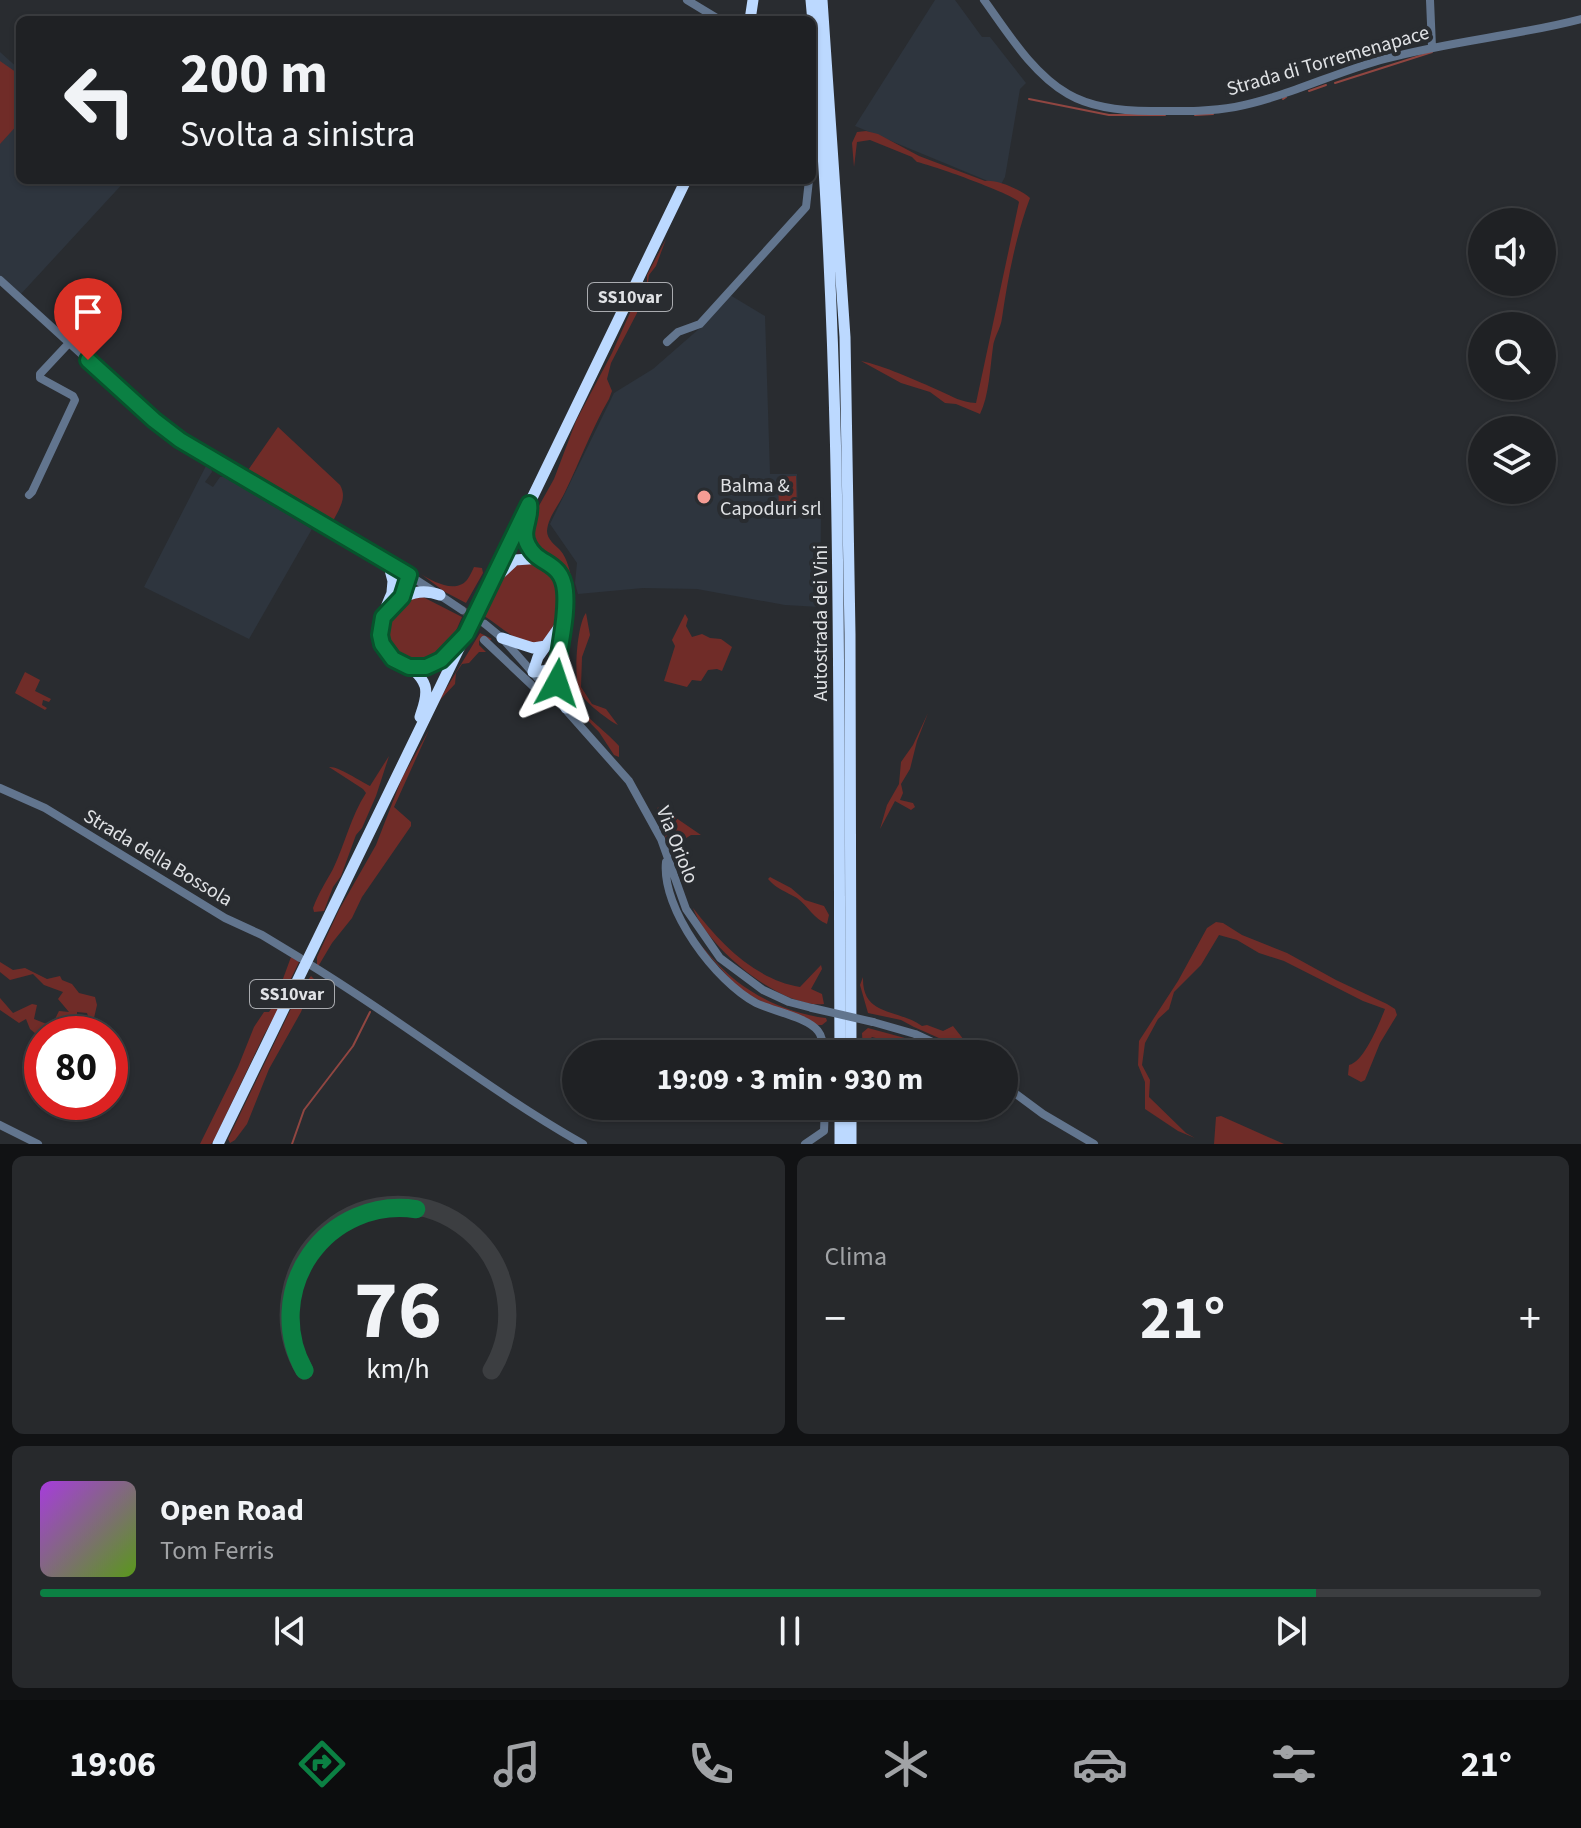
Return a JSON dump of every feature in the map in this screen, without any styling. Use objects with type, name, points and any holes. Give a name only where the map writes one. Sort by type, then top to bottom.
[{"type":"highway","name":"Autostrada dei Vini","points":[[822,0],[845,337],[850,634],[851,1040]]},
{"type":"highway","name":"Autostrada dei Vini","points":[[816,64],[830,245],[836,401],[840,1040]]},
{"type":"highway","name":"SS10var","points":[[218,1144],[684,184]]},
{"type":"highway","points":[[529,504],[531,512],[525,528],[527,543],[534,553],[555,567],[565,594],[557,683],[566,708]]},
{"type":"highway","points":[[487,591],[511,562],[523,558],[543,558]]},
{"type":"highway","points":[[388,562],[397,595]]},
{"type":"highway","points":[[409,575],[380,626],[382,644],[393,659],[409,667],[425,687],[426,695],[418,720],[421,729]]},
{"type":"highway","points":[[397,595],[424,592],[440,595]]},
{"type":"highway","points":[[559,655],[550,670],[533,672],[536,661],[556,635],[563,618]]},
{"type":"highway","points":[[502,638],[533,648],[546,646]]},
{"type":"highway","points":[[409,667],[434,665],[457,647]]},
{"type":"highway","points":[[840,1120],[840,1144]]},
{"type":"highway","points":[[851,1120],[851,1144]]},
{"type":"street","points":[[687,0],[713,16]]},
{"type":"street","name":"Strada di Torremenapace","points":[[984,0],[1021,51],[1059,88],[1084,102],[1133,111],[1236,107],[1275,97],[1382,59],[1581,19]]},
{"type":"street","points":[[1430,0],[1432,47]]},
{"type":"street","points":[[667,342],[678,332],[700,324],[806,207],[809,184]]},
{"type":"street","points":[[0,280],[180,440],[282,503],[388,562],[462,610]]},
{"type":"street","points":[[29,495],[75,400],[40,378],[40,374],[69,343]]},
{"type":"street","name":"Via Oriolo","points":[[485,624],[502,638],[629,781],[650,815],[686,909],[720,958],[763,990],[789,1002],[873,1022],[928,1040]]},
{"type":"street","points":[[484,640],[537,690],[553,694]]},
{"type":"street","name":"Strada della Bossola","points":[[0,788],[45,808],[225,918],[262,935],[300,958]]},
{"type":"street","points":[[667,857],[665,870],[668,888],[691,937],[707,961],[754,1002],[815,1027],[822,1040]]},
{"type":"street","points":[[309,964],[368,1000],[520,1107],[583,1144]]},
{"type":"street","points":[[1018,1095],[1094,1144]]},
{"type":"street","points":[[805,1144],[824,1131],[824,1120]]},
{"type":"street","points":[[0,1125],[38,1144]]},
{"type":"shaded area","points":[[935,0],[955,0],[982,37],[990,37],[1026,83],[1020,89],[1005,177],[1000,186],[855,126]]},
{"type":"shaded area","points":[[0,52],[16,66],[16,184],[122,184],[20,295],[0,276]]},
{"type":"shaded area","points":[[0,61],[16,72],[16,126],[0,144]]},
{"type":"shaded area","points":[[857,132],[878,134],[919,156],[985,181],[1009,186],[1030,198],[1013,256],[980,414],[945,403],[930,392],[901,383],[861,361],[976,403],[1019,202],[870,140],[857,142],[854,167],[852,143]]},
{"type":"shaded area","points":[[666,239],[656,266],[649,275],[647,290],[637,305],[637,313],[611,363],[607,379],[612,391],[609,399],[547,531],[565,558],[575,597],[565,681],[574,701],[619,746],[619,757],[565,697],[562,670],[570,583],[559,562],[535,545],[530,537],[531,520],[554,479],[576,421],[612,353],[642,286],[647,283],[647,275]]},
{"type":"shaded area","points":[[730,295],[765,316],[770,474],[797,474],[798,512],[821,513],[820,607],[785,605],[697,589],[643,588],[578,594],[575,583],[577,563],[550,524],[614,393],[653,369],[700,328]]},
{"type":"shaded area","points":[[278,427],[340,485],[343,500],[332,523],[285,500],[246,473]]},
{"type":"shaded area","points":[[207,464],[212,472],[205,482],[213,487],[220,477],[226,476],[312,529],[249,639],[144,587]]},
{"type":"shaded area","points":[[796,476],[797,512],[779,512],[778,477]]},
{"type":"shaded area","points":[[519,563],[543,565],[557,582],[559,609],[556,623],[542,641],[532,643],[519,639],[484,616],[502,580]]},
{"type":"shaded area","points":[[474,567],[482,568],[483,573],[466,603],[421,574],[444,585],[456,586],[467,580]]},
{"type":"shaded area","points":[[423,597],[462,617],[444,650],[430,660],[416,662],[403,658],[393,649],[385,625],[389,613],[399,603]]},
{"type":"shaded area","points":[[586,613],[590,635],[582,657],[581,687],[592,704],[606,709],[618,725],[587,702],[578,686],[578,639]]},
{"type":"shaded area","points":[[685,614],[688,619],[686,626],[692,637],[702,634],[721,639],[732,647],[722,671],[708,670],[701,681],[692,680],[687,687],[664,681],[675,646],[672,640]]},
{"type":"shaded area","points":[[480,633],[492,639],[488,641],[484,637],[479,641],[486,652],[479,652],[469,663],[462,664],[456,673],[455,684],[438,702]]},
{"type":"shaded area","points":[[25,672],[40,680],[35,691],[51,699],[49,702],[43,700],[45,710],[15,693]]},
{"type":"shaded area","points":[[928,713],[910,769],[901,784],[903,793],[900,800],[913,803],[915,807],[911,810],[895,801],[880,829],[887,805],[899,784],[901,762]]},
{"type":"shaded area","points":[[429,730],[394,807],[411,822],[411,826],[362,897],[352,918],[317,965],[317,957],[339,910],[376,845],[402,778]]},
{"type":"shaded area","points":[[389,756],[376,796],[356,835],[341,876],[324,911],[314,912],[315,902],[366,793],[329,767],[370,786]]},
{"type":"shaded area","points":[[660,807],[701,835],[691,835],[669,849],[657,808]]},
{"type":"shaded area","points":[[770,877],[805,900],[824,906],[829,915],[827,924],[797,898],[775,886],[768,879]]},
{"type":"shaded area","points":[[693,908],[739,958],[783,983],[800,987],[821,965],[822,969],[811,989],[822,994],[824,1004],[787,997],[767,986],[729,957],[701,924]]},
{"type":"shaded area","points":[[1216,922],[1287,953],[1395,1009],[1397,1015],[1380,1043],[1365,1080],[1361,1082],[1348,1075],[1349,1065],[1365,1050],[1385,1009],[1284,961],[1259,953],[1237,940],[1219,935],[1201,965],[1174,992],[1169,1009],[1158,1019],[1145,1043],[1142,1065],[1150,1080],[1149,1097],[1195,1138],[1178,1131],[1145,1109],[1145,1082],[1138,1065],[1139,1041],[1178,981],[1207,928]]},
{"type":"shaded area","points":[[699,944],[721,968],[759,996],[785,1008],[826,1018],[827,1021],[818,1025],[740,990]]},
{"type":"shaded area","points":[[291,957],[299,962],[280,1007],[213,1142],[200,1144],[254,1027],[264,1012],[269,1012],[273,1006]]},
{"type":"shaded area","points":[[0,962],[13,970],[25,968],[47,979],[60,976],[79,993],[95,997],[94,1016],[77,1012],[77,1016],[56,1016],[59,1011],[69,1012],[58,999],[63,992],[44,985],[33,974],[10,980],[0,972]]},
{"type":"shaded area","points":[[311,976],[314,979],[301,1012],[269,1069],[247,1124],[230,1143],[228,1139],[300,990]]},
{"type":"shaded area","points":[[863,977],[868,999],[883,1010],[943,1031],[953,1026],[964,1040],[943,1040],[901,1020],[868,1013],[860,985]]},
{"type":"shaded area","points":[[0,998],[13,1013],[32,1004],[37,1005],[35,1016],[24,1016],[24,1020],[19,1023],[0,1010]]},
{"type":"shaded area","points":[[868,1028],[912,1040],[872,1037],[862,1040],[862,1033]]},
{"type":"shaded area","points":[[1221,1116],[1284,1144],[1214,1144],[1216,1117]]},
{"type":"waterway","points":[[1335,83],[1432,52]]},
{"type":"waterway","points":[[1309,91],[1326,85]]},
{"type":"waterway","points":[[1029,99],[1109,115],[1165,115]]},
{"type":"waterway","points":[[1195,115],[1213,114]]},
{"type":"waterway","points":[[292,1144],[304,1110],[353,1046],[370,1012]]},
{"type":"tunnel","points":[[462,610],[485,624]]},
{"type":"place","name":"Balma & Capoduri srl","points":[[704,497]]},
{"type":"route","points":[[88,360],[180,440],[282,503],[409,575],[402,597],[383,617],[380,635],[382,644],[393,659],[409,667],[434,665],[466,634],[529,504],[531,512],[525,536],[529,548],[555,567],[565,590],[557,683]]}]
